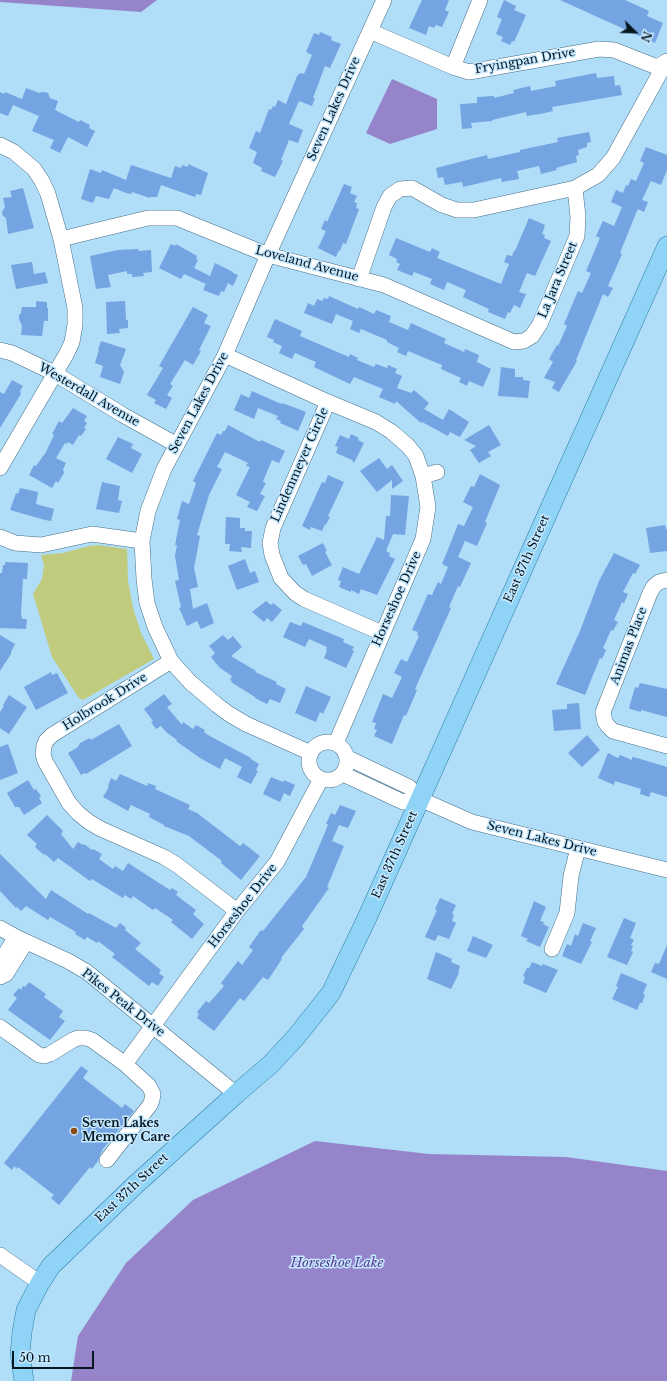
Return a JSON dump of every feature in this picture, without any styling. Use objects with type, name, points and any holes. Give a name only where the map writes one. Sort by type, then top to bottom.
[{"type":"main road","name":"East 37th Street","points":[[24,1381],[20,1353],[26,1310],[51,1266],[134,1186],[271,1064],[296,1038],[331,993],[367,918],[667,246]]},
{"type":"street","name":"Seven Lakes Drive","points":[[311,752],[246,724],[229,714],[216,705],[190,682],[171,661],[155,628],[147,603],[142,541],[148,511],[155,490],[225,355],[268,255],[384,0]]},
{"type":"street","points":[[453,67],[480,0]]},
{"type":"street","name":"Fryingpan Drive","points":[[370,30],[453,67],[469,72],[599,49],[614,50],[657,67],[665,63]]},
{"type":"street","points":[[360,279],[384,207],[390,196],[400,189],[412,188],[442,205],[457,210],[474,210],[575,188],[598,175],[613,158],[665,63]]},
{"type":"street","points":[[0,145],[24,159],[34,169],[48,194],[61,239],[75,308],[75,325],[72,342],[38,404],[0,468]]},
{"type":"street","name":"La Jara Street","points":[[524,341],[532,336],[540,324],[577,236],[578,217],[575,188]]},
{"type":"street","name":"Loveland Avenue","points":[[61,239],[148,218],[177,218],[268,255],[384,285],[514,342],[524,341]]},
{"type":"street","name":"Westerdall Avenue","points":[[0,350],[12,353],[54,374],[177,445]]},
{"type":"street","name":"Horseshoe Drive","points":[[225,355],[376,422],[392,432],[416,456],[430,474],[426,491],[428,507],[423,539],[339,737]]},
{"type":"street","name":"Lindenmeyer Circle","points":[[328,402],[273,528],[270,542],[272,555],[281,578],[295,593],[304,599],[382,633]]},
{"type":"street","points":[[0,537],[15,543],[41,545],[92,534],[142,541]]},
{"type":"street","name":"Animas Place","points":[[667,580],[659,582],[654,586],[650,593],[603,712],[605,722],[617,732],[667,746]]},
{"type":"street","name":"Holbrook Drive","points":[[171,661],[52,735],[46,741],[43,754],[45,761],[69,803],[89,822],[101,829],[164,857],[177,865],[237,911]]},
{"type":"street","points":[[339,737],[348,758],[346,769],[343,774],[333,780],[321,779],[312,771],[309,759],[311,752],[319,744],[339,737]]},
{"type":"street","name":"Seven Lakes Drive","points":[[348,758],[409,787],[420,799],[472,822],[667,870]]},
{"type":"street","name":"Seven Lakes Drive","points":[[343,774],[403,802],[420,799]]},
{"type":"street","name":"Horseshoe Drive","points":[[125,1064],[237,911],[277,862],[321,779]]},
{"type":"street","points":[[552,949],[567,913],[571,876],[578,848]]},
{"type":"street","name":"Pikes Peak Drive","points":[[0,928],[68,961],[87,972],[236,1094]]},
{"type":"street","points":[[0,962],[21,939]]},
{"type":"street","points":[[0,977],[6,974],[21,939]]},
{"type":"street","points":[[0,1026],[39,1055],[44,1056],[78,1038],[92,1040],[125,1064],[149,1086],[153,1094],[150,1105],[107,1160]]},
{"type":"street","points":[[0,1255],[40,1283]]},
{"type":"green space","points":[[98,545],[127,549],[128,581],[133,608],[141,633],[154,659],[83,700],[79,698],[52,657],[33,594],[42,579],[44,565],[41,555],[63,553]]},
{"type":"water","points":[[0,0],[157,0],[141,12],[0,2]]},
{"type":"water","points":[[392,79],[437,99],[437,129],[390,144],[366,133]]},
{"type":"water","name":"Horseshoe Lake","points":[[315,1141],[429,1154],[566,1157],[667,1171],[667,1381],[71,1381],[78,1336],[126,1263],[193,1200]]},
{"type":"building","points":[[422,0],[449,0],[445,10],[449,12],[442,27],[436,25],[434,28],[429,26],[426,35],[409,28]]},
{"type":"building","points":[[504,0],[516,6],[514,10],[526,15],[514,42],[512,41],[510,45],[501,41],[503,37],[496,34],[502,19],[497,17]]},
{"type":"building","points":[[560,0],[625,0],[649,11],[647,16],[663,23],[655,43]]},
{"type":"building","points":[[320,32],[332,37],[331,40],[341,44],[330,68],[325,66],[313,98],[315,98],[312,106],[299,101],[289,124],[303,130],[298,143],[289,140],[281,160],[283,161],[275,177],[261,171],[262,168],[253,163],[257,152],[249,148],[256,131],[260,133],[269,109],[271,110],[273,106],[275,107],[278,100],[286,104],[297,76],[300,73],[304,74],[312,55],[306,52],[314,33],[319,35]]},
{"type":"building","points":[[596,73],[597,78],[614,76],[615,86],[620,85],[622,95],[552,107],[553,111],[545,113],[527,116],[526,112],[492,121],[471,123],[472,128],[462,129],[460,104],[477,103],[477,97],[494,96],[494,98],[514,93],[513,90],[530,86],[531,91],[556,86],[555,81]]},
{"type":"building","points":[[26,88],[39,93],[48,93],[50,98],[58,101],[55,110],[79,122],[80,120],[90,125],[89,128],[95,131],[87,147],[68,137],[60,153],[50,148],[54,140],[32,131],[39,116],[13,105],[8,116],[0,113],[0,92],[4,94],[5,92],[22,99]]},
{"type":"building","points":[[589,132],[591,142],[587,143],[587,147],[578,150],[579,155],[576,156],[577,162],[556,168],[557,170],[541,174],[539,166],[517,171],[519,179],[502,182],[501,178],[463,187],[462,182],[445,185],[443,177],[438,178],[436,168],[487,155],[488,159],[520,152],[520,150],[558,142],[557,138]]},
{"type":"building","points":[[646,147],[667,155],[667,170],[661,185],[651,181],[642,200],[648,202],[644,212],[638,209],[636,213],[620,253],[622,254],[608,286],[613,288],[608,297],[603,294],[576,360],[577,361],[559,392],[552,388],[555,382],[544,378],[553,362],[549,359],[557,345],[558,346],[567,326],[564,324],[578,291],[582,293],[591,273],[586,271],[600,238],[596,236],[603,221],[614,226],[622,207],[611,202],[616,190],[623,193],[626,185],[628,186],[631,179],[636,181],[644,163],[640,161]]},
{"type":"building","points":[[188,164],[208,173],[201,195],[196,194],[195,197],[161,185],[157,197],[150,198],[132,192],[131,194],[126,193],[114,188],[109,199],[96,196],[93,203],[81,199],[90,169],[101,173],[102,170],[126,180],[131,165],[171,178],[175,166],[181,168],[182,165],[188,167]]},
{"type":"building","points":[[344,184],[352,187],[350,193],[357,196],[354,202],[357,203],[356,208],[359,209],[346,244],[343,243],[336,257],[318,248],[326,231],[321,229],[325,220],[327,222]]},
{"type":"building","points":[[23,188],[34,228],[8,234],[6,218],[3,216],[2,212],[5,207],[3,198],[12,197],[10,191]]},
{"type":"building","points":[[529,218],[545,225],[542,234],[545,235],[544,238],[551,241],[535,276],[527,273],[519,292],[526,294],[520,308],[514,305],[510,313],[508,312],[505,319],[488,312],[489,309],[463,297],[466,290],[447,282],[444,290],[430,284],[432,279],[414,272],[412,276],[397,270],[400,264],[396,262],[397,259],[389,255],[396,238],[430,252],[432,248],[440,252],[437,258],[501,284],[509,264],[504,262],[507,255],[512,256],[515,251]]},
{"type":"building","points":[[171,244],[175,246],[176,244],[197,256],[196,259],[198,260],[194,268],[210,276],[215,263],[238,275],[233,286],[228,283],[224,292],[221,291],[219,296],[203,290],[206,284],[184,274],[181,279],[159,268]]},
{"type":"building","points":[[138,249],[139,251],[151,250],[152,272],[143,273],[144,276],[132,277],[132,274],[127,274],[127,271],[108,275],[111,287],[96,289],[90,256],[118,250]]},
{"type":"building","points":[[32,262],[34,274],[45,272],[48,283],[16,289],[11,265]]},
{"type":"building","points":[[329,296],[358,309],[359,307],[374,314],[376,310],[391,316],[389,322],[408,330],[411,323],[446,339],[444,343],[464,352],[465,349],[479,355],[477,362],[491,369],[483,387],[469,381],[467,386],[459,382],[461,378],[441,369],[442,365],[408,351],[406,356],[397,352],[399,348],[387,342],[387,340],[361,329],[359,333],[350,329],[353,321],[336,314],[332,324],[304,313],[308,303],[314,306],[317,299],[322,301],[324,298],[328,299]]},
{"type":"building","points":[[36,301],[47,302],[48,321],[44,321],[42,336],[21,335],[22,326],[19,315],[22,307],[36,307]]},
{"type":"building","points":[[125,301],[128,328],[119,329],[120,333],[107,334],[106,302]]},
{"type":"building","points":[[193,307],[208,315],[204,323],[211,326],[199,350],[201,351],[193,365],[185,360],[170,384],[173,386],[167,395],[172,398],[166,409],[154,403],[156,400],[147,395],[163,368],[159,366]]},
{"type":"building","points":[[275,319],[302,331],[300,336],[349,357],[350,354],[358,358],[357,360],[374,367],[376,364],[387,368],[388,365],[397,369],[395,373],[402,376],[397,388],[411,393],[414,390],[429,403],[424,409],[443,420],[449,409],[469,422],[460,437],[450,432],[448,436],[422,422],[421,423],[396,401],[395,404],[379,397],[383,389],[354,377],[350,384],[314,367],[316,362],[295,353],[292,359],[279,353],[282,346],[273,342],[274,340],[267,337]]},
{"type":"building","points":[[101,341],[126,349],[120,365],[124,372],[120,384],[100,377],[103,366],[95,363]]},
{"type":"building","points":[[501,367],[515,369],[515,377],[523,377],[523,380],[530,381],[528,398],[498,396]]},
{"type":"building","points":[[12,380],[23,386],[20,391],[21,394],[0,428],[0,392],[4,394]]},
{"type":"building","points":[[252,391],[281,404],[282,403],[306,412],[298,431],[280,423],[281,421],[276,419],[278,416],[258,408],[254,419],[234,410],[241,394],[249,398]]},
{"type":"building","points":[[73,408],[87,416],[84,421],[87,423],[84,428],[86,429],[81,436],[79,435],[73,445],[68,442],[67,444],[65,443],[56,458],[66,463],[63,469],[64,473],[58,483],[56,481],[52,488],[29,475],[34,465],[36,466],[46,452],[54,435],[52,434],[59,421],[62,423]]},
{"type":"building","points":[[228,425],[260,442],[261,440],[285,451],[279,463],[272,460],[263,482],[266,483],[260,494],[265,496],[257,511],[247,507],[250,502],[236,495],[250,467],[246,466],[248,463],[225,452],[217,467],[222,469],[209,495],[197,535],[200,536],[194,568],[198,587],[190,589],[193,609],[207,603],[214,623],[201,629],[197,621],[187,626],[179,608],[181,607],[175,581],[179,580],[175,556],[177,545],[175,545],[180,520],[177,519],[182,501],[189,504],[196,483],[193,481],[217,433],[221,435]]},
{"type":"building","points":[[489,425],[501,445],[488,452],[491,456],[479,463],[470,450],[476,446],[464,440]]},
{"type":"building","points":[[351,434],[359,438],[358,440],[364,443],[354,463],[352,460],[336,453],[338,447],[335,446],[340,435],[349,439]]},
{"type":"building","points":[[118,437],[133,444],[131,448],[142,454],[132,473],[106,459]]},
{"type":"building","points":[[379,458],[387,469],[392,465],[403,481],[392,489],[392,480],[377,492],[360,471]]},
{"type":"building","points":[[480,474],[500,485],[485,522],[487,523],[477,546],[465,541],[458,557],[471,563],[460,587],[458,586],[449,607],[451,608],[415,689],[417,690],[406,716],[404,715],[392,744],[374,736],[377,730],[374,729],[376,723],[372,722],[383,694],[392,698],[402,677],[394,673],[401,659],[407,662],[419,636],[417,635],[418,632],[412,630],[428,594],[432,595],[438,582],[441,584],[448,567],[442,564],[458,524],[464,526],[473,507],[463,502],[471,486],[474,487]]},
{"type":"building","points":[[328,475],[344,482],[328,516],[330,517],[322,531],[311,527],[310,530],[302,526],[322,482],[325,483]]},
{"type":"building","points":[[102,482],[120,486],[118,500],[122,501],[119,513],[96,509]]},
{"type":"building","points":[[20,488],[38,492],[36,504],[54,509],[51,521],[10,510],[16,493],[18,494]]},
{"type":"building","points":[[391,495],[409,496],[405,535],[393,534],[386,551],[390,553],[389,556],[395,559],[377,595],[361,589],[359,594],[339,587],[341,581],[338,580],[343,567],[359,574],[377,537],[384,540],[386,516],[390,516]]},
{"type":"building","points":[[226,517],[240,518],[240,528],[245,528],[245,531],[252,531],[251,548],[241,547],[242,552],[229,551],[230,544],[225,544]]},
{"type":"building","points":[[665,525],[667,529],[667,551],[650,553],[646,528]]},
{"type":"building","points":[[323,543],[327,551],[325,552],[332,565],[312,576],[306,564],[303,565],[298,556]]},
{"type":"building","points":[[614,553],[640,565],[635,574],[633,573],[623,592],[628,594],[624,603],[622,602],[614,620],[618,622],[613,631],[611,630],[603,648],[606,650],[602,659],[600,658],[585,695],[556,684],[580,631],[599,581]]},
{"type":"building","points":[[245,559],[250,573],[255,571],[259,582],[237,590],[228,566]]},
{"type":"building","points":[[5,562],[28,563],[27,579],[23,579],[21,613],[22,619],[27,619],[26,629],[0,628],[0,573],[2,573]]},
{"type":"building","points":[[266,601],[271,605],[273,603],[282,610],[272,622],[267,618],[264,622],[252,612]]},
{"type":"building","points":[[290,622],[301,626],[303,622],[344,639],[343,642],[354,647],[352,650],[354,651],[346,668],[324,658],[327,647],[309,639],[305,647],[283,637]]},
{"type":"building","points":[[0,635],[15,644],[11,654],[0,671]]},
{"type":"building","points":[[223,635],[228,640],[233,636],[242,647],[231,656],[256,671],[255,672],[277,682],[276,684],[286,689],[280,703],[270,699],[267,704],[231,682],[232,681],[230,680],[232,676],[220,668],[211,657],[215,653],[209,646]]},
{"type":"building","points":[[51,672],[52,675],[57,673],[68,693],[36,710],[24,687]]},
{"type":"building","points":[[640,683],[667,689],[667,717],[629,708],[635,687],[638,688]]},
{"type":"building","points":[[306,686],[331,697],[323,714],[320,712],[316,722],[295,713]]},
{"type":"building","points":[[164,694],[172,704],[167,707],[182,725],[183,722],[193,729],[196,725],[205,730],[204,732],[208,735],[251,758],[259,764],[256,770],[258,771],[251,784],[237,777],[242,767],[225,758],[220,769],[200,758],[176,741],[177,740],[166,732],[161,726],[156,729],[151,722],[153,721],[144,709]]},
{"type":"building","points":[[9,695],[27,707],[9,734],[0,728],[0,712]]},
{"type":"building","points":[[579,703],[581,729],[554,731],[552,710],[567,709],[567,704]]},
{"type":"building","points":[[119,724],[132,746],[86,774],[84,773],[81,775],[68,753],[78,747],[80,743],[90,738],[91,740]]},
{"type":"building","points":[[587,735],[600,750],[582,767],[568,753]]},
{"type":"building","points":[[8,744],[18,773],[0,780],[0,747]]},
{"type":"building","points":[[608,753],[618,758],[620,755],[632,760],[632,757],[667,767],[667,797],[651,792],[649,797],[640,794],[641,789],[615,781],[614,785],[598,778]]},
{"type":"building","points":[[120,774],[147,786],[148,783],[156,786],[155,789],[190,805],[188,809],[197,813],[240,846],[243,843],[260,856],[241,880],[221,863],[222,861],[189,836],[164,826],[149,817],[150,814],[131,805],[128,811],[103,797],[109,787],[111,778],[116,781]]},
{"type":"building","points":[[271,777],[283,782],[284,780],[295,785],[290,796],[284,793],[280,802],[263,794]]},
{"type":"building","points":[[28,780],[34,790],[36,789],[41,796],[39,798],[42,803],[24,815],[19,807],[15,807],[7,793]]},
{"type":"building","points":[[340,805],[356,811],[348,828],[339,825],[332,841],[344,846],[327,887],[329,888],[302,926],[304,929],[281,958],[282,959],[268,980],[263,977],[244,1001],[240,998],[214,1031],[197,1018],[199,1014],[197,1012],[206,1001],[209,1003],[224,986],[221,983],[238,961],[242,965],[253,950],[249,947],[261,930],[263,931],[306,877],[326,830],[328,824],[326,824],[331,813],[335,815]]},
{"type":"building","points":[[47,815],[63,831],[61,834],[73,849],[78,842],[83,845],[84,844],[92,850],[93,849],[102,854],[99,859],[113,869],[115,866],[123,871],[128,863],[170,890],[172,888],[178,892],[176,895],[196,910],[193,914],[204,924],[192,939],[171,922],[173,920],[155,908],[153,910],[133,896],[131,899],[125,895],[123,898],[92,879],[90,881],[58,858],[54,862],[35,847],[37,844],[27,835]]},
{"type":"building","points":[[0,854],[46,899],[51,890],[88,914],[89,913],[116,928],[120,923],[126,928],[125,930],[141,943],[135,949],[161,970],[159,973],[164,977],[158,986],[152,982],[149,986],[112,957],[115,954],[98,941],[97,943],[87,937],[85,940],[75,934],[76,932],[50,917],[48,920],[26,906],[21,911],[17,907],[16,908],[0,891]]},
{"type":"building","points":[[440,898],[456,905],[452,914],[454,915],[452,921],[456,923],[449,939],[438,935],[435,941],[425,937],[437,910],[435,909]]},
{"type":"building","points":[[534,901],[546,907],[540,921],[544,922],[543,924],[549,927],[540,947],[526,941],[528,939],[521,936]]},
{"type":"building","points":[[624,918],[636,923],[630,938],[634,940],[631,945],[633,946],[631,951],[633,952],[627,965],[607,957]]},
{"type":"building","points":[[583,923],[596,928],[590,941],[592,942],[581,964],[562,956],[567,944],[571,946],[575,934],[578,936]]},
{"type":"building","points":[[473,936],[493,945],[486,958],[467,951]]},
{"type":"building","points":[[667,945],[667,979],[651,972],[655,963],[659,964]]},
{"type":"building","points":[[436,952],[452,959],[451,962],[460,966],[459,973],[451,989],[427,979]]},
{"type":"building","points":[[532,962],[542,966],[543,964],[558,970],[546,993],[523,983],[525,977],[523,976]]},
{"type":"building","points":[[621,973],[647,984],[643,994],[645,995],[642,1003],[640,1003],[637,1010],[612,999],[618,987],[616,986]]},
{"type":"building","points":[[29,982],[46,994],[44,997],[63,1011],[59,1017],[65,1021],[50,1040],[8,1010],[17,998],[13,995],[19,988],[21,990],[23,986],[25,987]]},
{"type":"building","name":"Seven Lakes Memory Care","points":[[81,1066],[88,1071],[83,1078],[122,1108],[125,1104],[134,1111],[103,1149],[98,1161],[92,1169],[90,1167],[59,1205],[51,1198],[54,1195],[18,1167],[17,1169],[14,1166],[12,1170],[4,1163]]},
{"type":"place","name":"Seven Lakes Memory Care","points":[[74,1131]]}]
